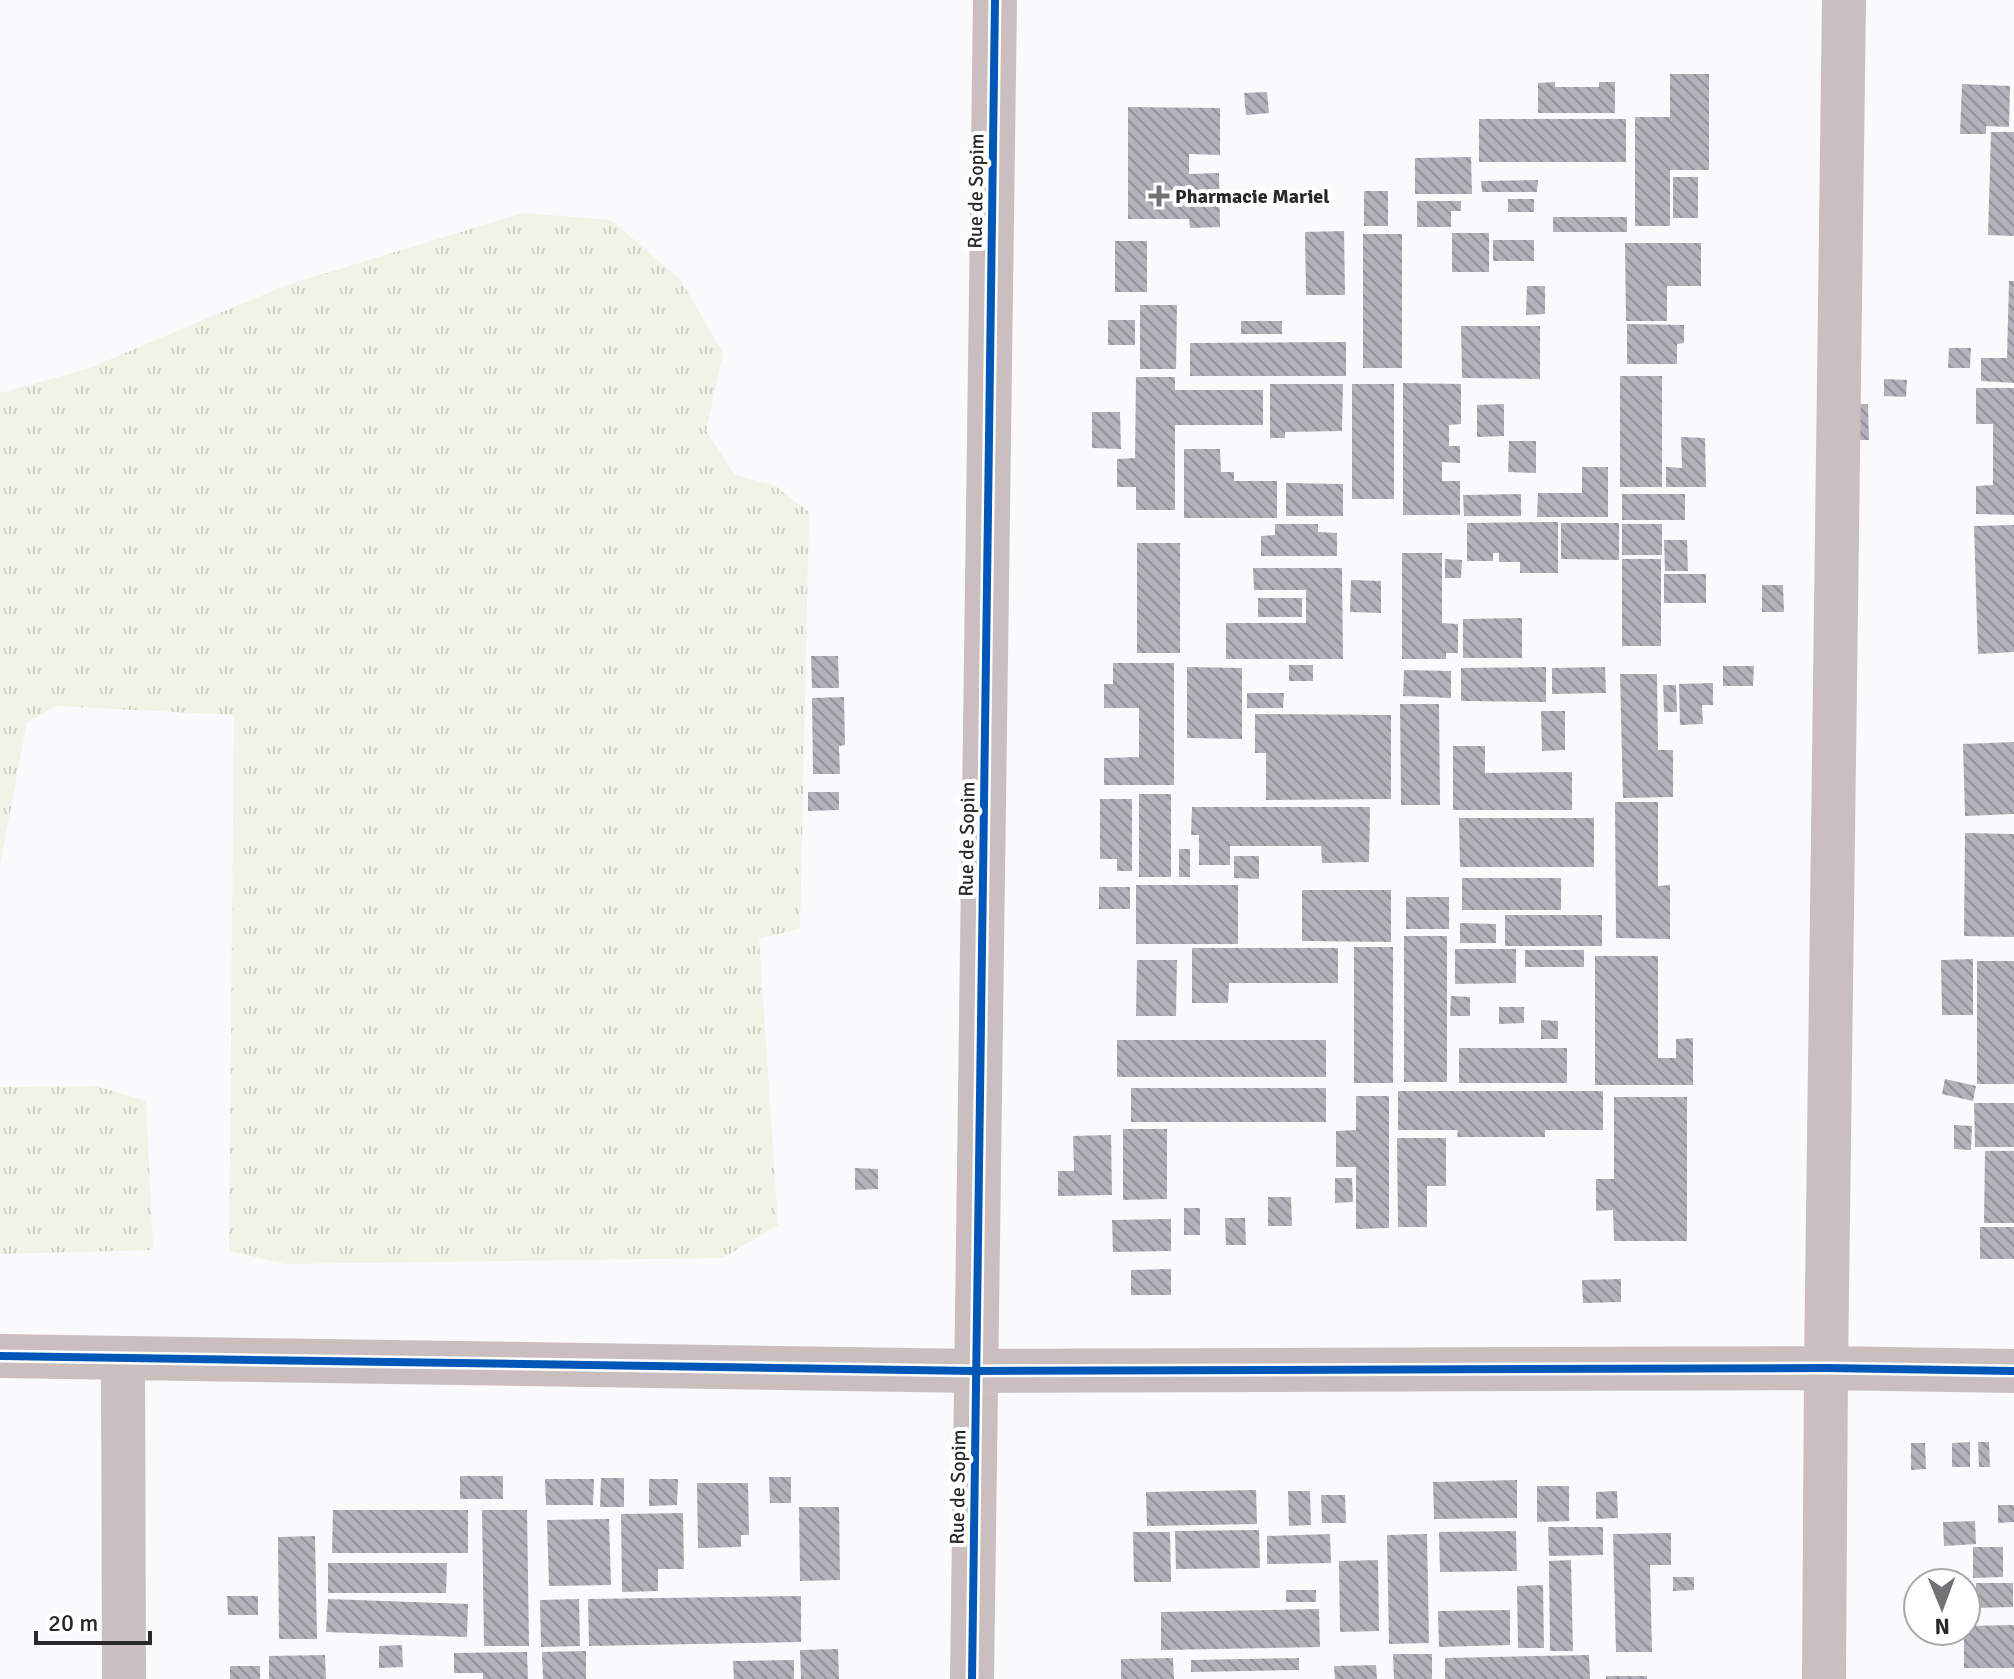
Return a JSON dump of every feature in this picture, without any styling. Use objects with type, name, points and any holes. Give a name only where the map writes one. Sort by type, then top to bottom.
[{"type":"street","name":"Rue de Sopim","points":[[972,1679],[995,0]]},
{"type":"street","points":[[1824,1679],[1844,0]]},
{"type":"street","points":[[0,1356],[975,1371],[1826,1368],[2014,1371]]},
{"type":"street","points":[[123,1358],[124,1679]]},
{"type":"green space","points":[[523,213],[611,220],[680,279],[723,353],[706,431],[735,475],[774,485],[809,512],[800,929],[759,939],[778,1225],[723,1258],[285,1264],[229,1251],[234,715],[56,706],[27,723],[0,864],[0,393],[87,369],[284,286]]},
{"type":"green space","points":[[97,1086],[146,1101],[153,1250],[0,1254],[0,1087]]},
{"type":"building","points":[[1670,74],[1709,74],[1709,170],[1670,170],[1670,226],[1635,226],[1635,117],[1670,117]]},
{"type":"building","points":[[1555,82],[1555,87],[1599,87],[1599,82],[1615,82],[1615,113],[1538,113],[1538,83]]},
{"type":"building","points":[[1962,84],[2010,86],[2009,127],[1986,126],[1986,134],[1960,134]]},
{"type":"building","points":[[1267,92],[1269,113],[1246,115],[1244,93]]},
{"type":"building","points":[[1128,107],[1220,108],[1220,155],[1189,154],[1189,174],[1219,173],[1220,227],[1190,228],[1189,219],[1128,219]]},
{"type":"building","points":[[1479,119],[1626,119],[1626,162],[1479,162]]},
{"type":"building","points":[[1991,132],[2014,132],[2014,236],[1988,235]]},
{"type":"building","points":[[1471,157],[1472,194],[1415,194],[1415,158]]},
{"type":"building","points":[[1673,177],[1698,177],[1698,218],[1673,218]]},
{"type":"building","points":[[1538,180],[1537,192],[1482,192],[1481,181]]},
{"type":"building","points":[[1364,191],[1388,191],[1388,226],[1364,226]]},
{"type":"building","points":[[1508,199],[1534,199],[1534,212],[1508,212]]},
{"type":"building","points":[[1417,201],[1461,201],[1461,211],[1451,211],[1451,227],[1417,227]]},
{"type":"building","points":[[1553,217],[1627,217],[1627,232],[1553,232]]},
{"type":"building","points":[[1344,231],[1345,295],[1306,295],[1305,232]]},
{"type":"building","points":[[1452,233],[1489,233],[1489,272],[1452,272]]},
{"type":"building","points":[[1363,234],[1402,234],[1402,368],[1363,368]]},
{"type":"building","points":[[1493,240],[1534,240],[1534,261],[1493,261]]},
{"type":"building","points":[[1115,241],[1147,241],[1147,292],[1115,292]]},
{"type":"building","points":[[1625,243],[1701,243],[1701,286],[1667,286],[1667,321],[1626,321]]},
{"type":"building","points":[[2009,281],[2014,281],[2014,383],[1981,381],[1981,358],[2007,358]]},
{"type":"building","points":[[1527,286],[1545,286],[1545,314],[1526,315]]},
{"type":"building","points":[[1140,305],[1177,305],[1176,369],[1140,369]]},
{"type":"building","points":[[1108,320],[1135,320],[1135,345],[1108,345]]},
{"type":"building","points":[[1241,321],[1282,321],[1282,334],[1241,334]]},
{"type":"building","points":[[1627,324],[1684,325],[1684,343],[1677,344],[1677,364],[1627,364]]},
{"type":"building","points":[[1461,326],[1540,326],[1540,379],[1462,378]]},
{"type":"building","points":[[1346,342],[1346,376],[1190,376],[1190,343]]},
{"type":"building","points":[[1949,348],[1971,348],[1970,368],[1948,368]]},
{"type":"building","points":[[1620,376],[1662,376],[1662,487],[1620,487]]},
{"type":"building","points":[[1136,377],[1175,377],[1175,390],[1263,390],[1263,425],[1175,425],[1175,510],[1136,510],[1136,487],[1117,487],[1117,459],[1135,458]]},
{"type":"building","points":[[1884,379],[1907,380],[1906,397],[1884,396]]},
{"type":"building","points":[[1403,383],[1461,384],[1461,424],[1449,425],[1449,446],[1460,446],[1460,463],[1442,462],[1442,481],[1460,481],[1460,515],[1403,515]]},
{"type":"building","points":[[1270,384],[1343,384],[1342,431],[1285,432],[1285,438],[1270,438]]},
{"type":"building","points":[[1352,384],[1394,384],[1394,499],[1352,499]]},
{"type":"building","points":[[1976,388],[2014,388],[2014,515],[1976,514],[1976,486],[1993,485],[1993,424],[1976,424]]},
{"type":"building","points":[[1504,404],[1504,436],[1477,437],[1477,405]]},
{"type":"building","points":[[1855,404],[1868,404],[1869,440],[1856,440]]},
{"type":"building","points":[[1092,412],[1120,412],[1121,449],[1092,448]]},
{"type":"building","points":[[1681,437],[1705,438],[1706,487],[1666,487],[1666,467],[1682,468]]},
{"type":"building","points":[[1509,441],[1536,441],[1536,473],[1508,472]]},
{"type":"building","points":[[1184,449],[1220,449],[1221,472],[1234,472],[1234,481],[1277,481],[1277,518],[1184,518]]},
{"type":"building","points":[[1582,467],[1608,467],[1608,517],[1537,517],[1538,493],[1582,493]]},
{"type":"building","points":[[1286,483],[1343,484],[1343,516],[1286,516]]},
{"type":"building","points":[[1521,494],[1521,516],[1464,516],[1463,495]]},
{"type":"building","points":[[1622,494],[1685,494],[1685,520],[1622,520]]},
{"type":"building","points":[[1558,522],[1558,573],[1520,573],[1520,562],[1499,562],[1499,553],[1493,553],[1493,561],[1467,561],[1467,523]]},
{"type":"building","points":[[1561,523],[1619,523],[1619,560],[1561,559]]},
{"type":"building","points":[[1275,524],[1318,524],[1318,532],[1337,533],[1337,556],[1261,556],[1261,536],[1275,535]]},
{"type":"building","points":[[1622,524],[1662,524],[1662,555],[1622,555]]},
{"type":"building","points":[[2014,525],[2014,652],[1978,654],[1974,526]]},
{"type":"building","points":[[1664,540],[1687,540],[1688,571],[1665,571]]},
{"type":"building","points":[[1137,543],[1180,543],[1180,653],[1137,653]]},
{"type":"building","points":[[1402,553],[1442,553],[1442,623],[1458,624],[1458,653],[1446,653],[1446,659],[1402,659]]},
{"type":"building","points":[[1445,559],[1462,560],[1461,578],[1445,578]]},
{"type":"building","points":[[1622,559],[1661,559],[1661,646],[1622,646]]},
{"type":"building","points":[[1253,568],[1342,568],[1343,659],[1226,659],[1226,623],[1306,623],[1306,590],[1254,590]]},
{"type":"building","points":[[1664,574],[1706,574],[1706,603],[1664,603]]},
{"type":"building","points":[[1351,580],[1381,581],[1381,613],[1350,612]]},
{"type":"building","points":[[1762,585],[1783,585],[1784,612],[1762,612]]},
{"type":"building","points":[[1258,598],[1302,598],[1302,617],[1258,617]]},
{"type":"building","points":[[1522,618],[1522,658],[1463,658],[1463,619]]},
{"type":"building","points":[[811,656],[838,656],[839,688],[812,688]]},
{"type":"building","points":[[1113,663],[1174,663],[1174,785],[1104,785],[1104,758],[1139,757],[1139,708],[1104,708],[1104,684],[1113,684]]},
{"type":"building","points":[[1289,665],[1313,665],[1313,681],[1289,681]]},
{"type":"building","points":[[1723,666],[1754,666],[1753,686],[1723,686]]},
{"type":"building","points":[[1187,667],[1242,668],[1242,739],[1187,738]]},
{"type":"building","points":[[1546,667],[1546,702],[1461,701],[1461,668]]},
{"type":"building","points":[[1605,667],[1606,693],[1552,694],[1552,668]]},
{"type":"building","points":[[1404,670],[1451,671],[1451,698],[1403,696]]},
{"type":"building","points":[[1620,674],[1657,674],[1658,750],[1673,750],[1673,797],[1623,798]]},
{"type":"building","points":[[1713,683],[1713,705],[1702,705],[1703,724],[1680,725],[1679,684]]},
{"type":"building","points":[[1663,685],[1676,685],[1677,712],[1664,712]]},
{"type":"building","points":[[1247,693],[1284,693],[1283,708],[1247,708]]},
{"type":"building","points":[[844,697],[845,745],[839,746],[840,774],[813,774],[812,698]]},
{"type":"building","points":[[1400,704],[1439,704],[1440,805],[1401,805]]},
{"type":"building","points":[[1541,711],[1565,711],[1565,750],[1542,751]]},
{"type":"building","points":[[1255,714],[1391,715],[1391,799],[1266,800],[1266,753],[1255,753]]},
{"type":"building","points":[[2014,742],[2014,814],[1965,816],[1963,744]]},
{"type":"building","points":[[1453,746],[1485,746],[1485,773],[1572,772],[1572,810],[1453,810]]},
{"type":"building","points":[[808,792],[839,792],[839,810],[808,811]]},
{"type":"building","points":[[1139,794],[1171,794],[1171,877],[1139,877]]},
{"type":"building","points":[[1100,799],[1132,799],[1132,871],[1117,871],[1117,859],[1100,859]]},
{"type":"building","points":[[1615,802],[1658,802],[1658,886],[1670,885],[1670,939],[1616,938]]},
{"type":"building","points":[[1192,807],[1370,807],[1369,862],[1322,863],[1321,846],[1230,846],[1230,865],[1199,865],[1199,835],[1191,835]]},
{"type":"building","points":[[1459,818],[1594,818],[1594,867],[1460,867]]},
{"type":"building","points":[[1965,833],[2014,834],[2014,937],[1964,936]]},
{"type":"building","points":[[1179,849],[1190,849],[1190,877],[1179,877]]},
{"type":"building","points":[[1234,856],[1259,856],[1259,879],[1234,878]]},
{"type":"building","points":[[1462,878],[1561,878],[1561,910],[1462,910]]},
{"type":"building","points":[[1136,885],[1238,885],[1238,944],[1136,944]]},
{"type":"building","points":[[1099,887],[1130,887],[1130,909],[1099,909]]},
{"type":"building","points":[[1302,890],[1391,890],[1391,942],[1302,941]]},
{"type":"building","points":[[1406,897],[1449,897],[1449,929],[1406,929]]},
{"type":"building","points":[[1505,915],[1602,915],[1602,946],[1505,946]]},
{"type":"building","points":[[1460,923],[1496,924],[1496,943],[1460,943]]},
{"type":"building","points":[[1404,936],[1447,936],[1447,1082],[1404,1082]]},
{"type":"building","points":[[1354,947],[1393,947],[1393,1083],[1354,1083]]},
{"type":"building","points":[[1192,948],[1338,948],[1338,983],[1229,983],[1228,1003],[1192,1003]]},
{"type":"building","points":[[1455,949],[1516,949],[1516,983],[1455,984]]},
{"type":"building","points":[[1525,950],[1584,950],[1584,967],[1525,967]]},
{"type":"building","points":[[1595,956],[1658,956],[1658,1058],[1676,1058],[1676,1039],[1693,1038],[1693,1085],[1595,1085]]},
{"type":"building","points":[[1973,959],[1973,1015],[1942,1015],[1941,960]]},
{"type":"building","points":[[1137,960],[1177,960],[1176,1016],[1136,1016]]},
{"type":"building","points":[[1977,961],[2014,961],[2014,1084],[1977,1084]]},
{"type":"building","points":[[1451,996],[1470,997],[1470,1016],[1450,1016]]},
{"type":"building","points":[[1499,1007],[1524,1007],[1524,1023],[1499,1024]]},
{"type":"building","points":[[1541,1020],[1558,1021],[1558,1039],[1541,1039]]},
{"type":"building","points":[[1117,1040],[1326,1040],[1326,1077],[1117,1077]]},
{"type":"building","points":[[1459,1048],[1567,1048],[1567,1083],[1459,1083]]},
{"type":"building","points":[[1945,1079],[1976,1086],[1973,1101],[1942,1094]]},
{"type":"building","points":[[1131,1088],[1326,1088],[1326,1122],[1131,1122]]},
{"type":"building","points":[[1398,1091],[1603,1091],[1603,1130],[1545,1130],[1545,1137],[1457,1137],[1458,1130],[1398,1130]]},
{"type":"building","points":[[1356,1096],[1389,1096],[1389,1228],[1356,1229],[1356,1167],[1336,1167],[1336,1131],[1356,1130]]},
{"type":"building","points":[[1614,1097],[1687,1097],[1687,1241],[1614,1241],[1613,1210],[1596,1211],[1596,1179],[1614,1179]]},
{"type":"building","points":[[1974,1103],[2014,1103],[2014,1147],[1975,1147]]},
{"type":"building","points":[[1954,1125],[1972,1126],[1971,1150],[1954,1149]]},
{"type":"building","points":[[1123,1129],[1167,1129],[1167,1199],[1123,1200]]},
{"type":"building","points":[[1111,1135],[1112,1195],[1058,1196],[1058,1171],[1074,1171],[1073,1136]]},
{"type":"building","points":[[1397,1138],[1446,1138],[1446,1186],[1427,1186],[1427,1227],[1398,1227]]},
{"type":"building","points":[[1985,1151],[2014,1151],[2014,1223],[1984,1223]]},
{"type":"building","points":[[855,1168],[878,1169],[878,1189],[855,1190]]},
{"type":"building","points":[[1335,1178],[1352,1178],[1353,1202],[1335,1203]]},
{"type":"building","points":[[1268,1197],[1291,1197],[1292,1226],[1268,1226]]},
{"type":"building","points":[[1184,1208],[1200,1208],[1200,1235],[1184,1235]]},
{"type":"building","points":[[1225,1218],[1245,1218],[1246,1245],[1226,1245]]},
{"type":"building","points":[[1171,1219],[1171,1251],[1113,1252],[1112,1220]]},
{"type":"building","points":[[1980,1227],[2014,1227],[2014,1259],[1980,1259]]},
{"type":"building","points":[[1171,1269],[1171,1295],[1131,1295],[1131,1270]]},
{"type":"building","points":[[1621,1279],[1621,1302],[1583,1303],[1582,1280]]},
{"type":"building","points":[[1970,1442],[1970,1467],[1952,1467],[1952,1443]]},
{"type":"building","points":[[1978,1442],[1989,1442],[1990,1467],[1979,1467]]},
{"type":"building","points":[[1911,1443],[1925,1443],[1926,1469],[1911,1470]]},
{"type":"building","points":[[460,1476],[503,1476],[503,1499],[460,1499]]},
{"type":"building","points":[[769,1477],[791,1477],[791,1503],[770,1503]]},
{"type":"building","points":[[601,1478],[624,1478],[624,1507],[600,1507]]},
{"type":"building","points":[[545,1479],[594,1479],[593,1505],[546,1505]]},
{"type":"building","points":[[649,1479],[678,1479],[677,1505],[649,1506]]},
{"type":"building","points":[[1517,1480],[1517,1518],[1434,1519],[1433,1482]]},
{"type":"building","points":[[697,1483],[748,1483],[749,1535],[741,1535],[741,1547],[698,1548]]},
{"type":"building","points":[[1537,1486],[1569,1486],[1569,1521],[1537,1522]]},
{"type":"building","points":[[1256,1490],[1257,1524],[1147,1526],[1146,1492]]},
{"type":"building","points":[[1288,1491],[1310,1491],[1311,1525],[1289,1526]]},
{"type":"building","points":[[1617,1491],[1618,1518],[1596,1519],[1596,1492]]},
{"type":"building","points":[[1321,1495],[1345,1495],[1346,1523],[1322,1523]]},
{"type":"building","points":[[1998,1505],[2014,1505],[2014,1522],[1998,1523]]},
{"type":"building","points":[[799,1507],[839,1507],[840,1580],[800,1581]]},
{"type":"building","points":[[333,1510],[468,1510],[468,1553],[332,1553]]},
{"type":"building","points":[[482,1510],[527,1510],[529,1646],[484,1646]]},
{"type":"building","points":[[683,1513],[684,1569],[658,1569],[658,1591],[622,1592],[621,1514]]},
{"type":"building","points":[[609,1519],[611,1585],[549,1586],[547,1520]]},
{"type":"building","points":[[1975,1521],[1976,1544],[1944,1546],[1943,1522]]},
{"type":"building","points":[[1548,1527],[1603,1527],[1603,1555],[1549,1556]]},
{"type":"building","points":[[1259,1530],[1260,1568],[1176,1569],[1175,1531]]},
{"type":"building","points":[[1516,1531],[1517,1571],[1440,1572],[1439,1532]]},
{"type":"building","points":[[1133,1532],[1170,1532],[1171,1582],[1134,1582]]},
{"type":"building","points":[[1671,1533],[1671,1565],[1650,1565],[1652,1652],[1616,1652],[1613,1534]]},
{"type":"building","points":[[1330,1534],[1331,1563],[1267,1564],[1267,1536]]},
{"type":"building","points":[[1427,1534],[1429,1643],[1389,1644],[1387,1535]]},
{"type":"building","points":[[315,1536],[317,1639],[279,1639],[278,1537]]},
{"type":"building","points":[[1973,1547],[2003,1547],[2003,1577],[1982,1578],[1982,1567],[1973,1567]]},
{"type":"building","points":[[1378,1560],[1379,1631],[1340,1632],[1339,1561]]},
{"type":"building","points":[[1571,1560],[1573,1651],[1550,1651],[1549,1561]]},
{"type":"building","points":[[328,1563],[447,1563],[446,1593],[328,1593]]},
{"type":"building","points":[[1673,1577],[1694,1577],[1694,1590],[1673,1591]]},
{"type":"building","points":[[1982,1583],[2013,1583],[2013,1607],[1982,1608]]},
{"type":"building","points":[[1543,1585],[1544,1648],[1518,1648],[1517,1586]]},
{"type":"building","points":[[1286,1590],[1316,1590],[1316,1602],[1286,1602]]},
{"type":"building","points":[[227,1596],[258,1596],[258,1615],[228,1615]]},
{"type":"building","points":[[801,1596],[801,1642],[589,1646],[588,1599]]},
{"type":"building","points":[[328,1599],[468,1604],[467,1637],[326,1632]]},
{"type":"building","points":[[579,1599],[580,1646],[541,1647],[540,1600]]},
{"type":"building","points":[[1319,1609],[1320,1647],[1161,1650],[1161,1612]]},
{"type":"building","points":[[1510,1610],[1510,1645],[1439,1647],[1438,1611]]},
{"type":"building","points":[[2014,1625],[2014,1668],[1964,1668],[1964,1647],[1982,1647],[1982,1626]]},
{"type":"building","points":[[402,1645],[403,1667],[379,1668],[379,1646]]},
{"type":"building","points":[[838,1649],[839,1679],[801,1679],[800,1650]]},
{"type":"building","points":[[586,1651],[586,1679],[543,1679],[542,1652]]},
{"type":"building","points":[[527,1652],[528,1679],[483,1679],[483,1673],[454,1673],[454,1653]]},
{"type":"building","points":[[1393,1654],[1432,1654],[1432,1679],[1394,1679]]},
{"type":"building","points":[[325,1655],[326,1679],[269,1679],[269,1656]]},
{"type":"building","points":[[1589,1655],[1590,1679],[1445,1679],[1445,1658]]},
{"type":"building","points":[[1173,1658],[1174,1679],[1121,1679],[1121,1659]]},
{"type":"building","points":[[1299,1658],[1299,1670],[1191,1672],[1191,1660]]},
{"type":"building","points":[[794,1660],[794,1679],[734,1679],[733,1661]]},
{"type":"building","points":[[1376,1665],[1377,1679],[1335,1679],[1334,1666]]},
{"type":"building","points":[[230,1666],[260,1666],[260,1679],[230,1679]]},
{"type":"building","points":[[1606,1676],[1647,1676],[1647,1679],[1606,1679]]},
{"type":"cycle path","points":[[972,1679],[995,0]]},
{"type":"cycle path","points":[[0,1356],[975,1371],[1826,1368],[2014,1371]]},
{"type":"place","name":"Pharmacie Mariel","points":[[1159,196]]}]
